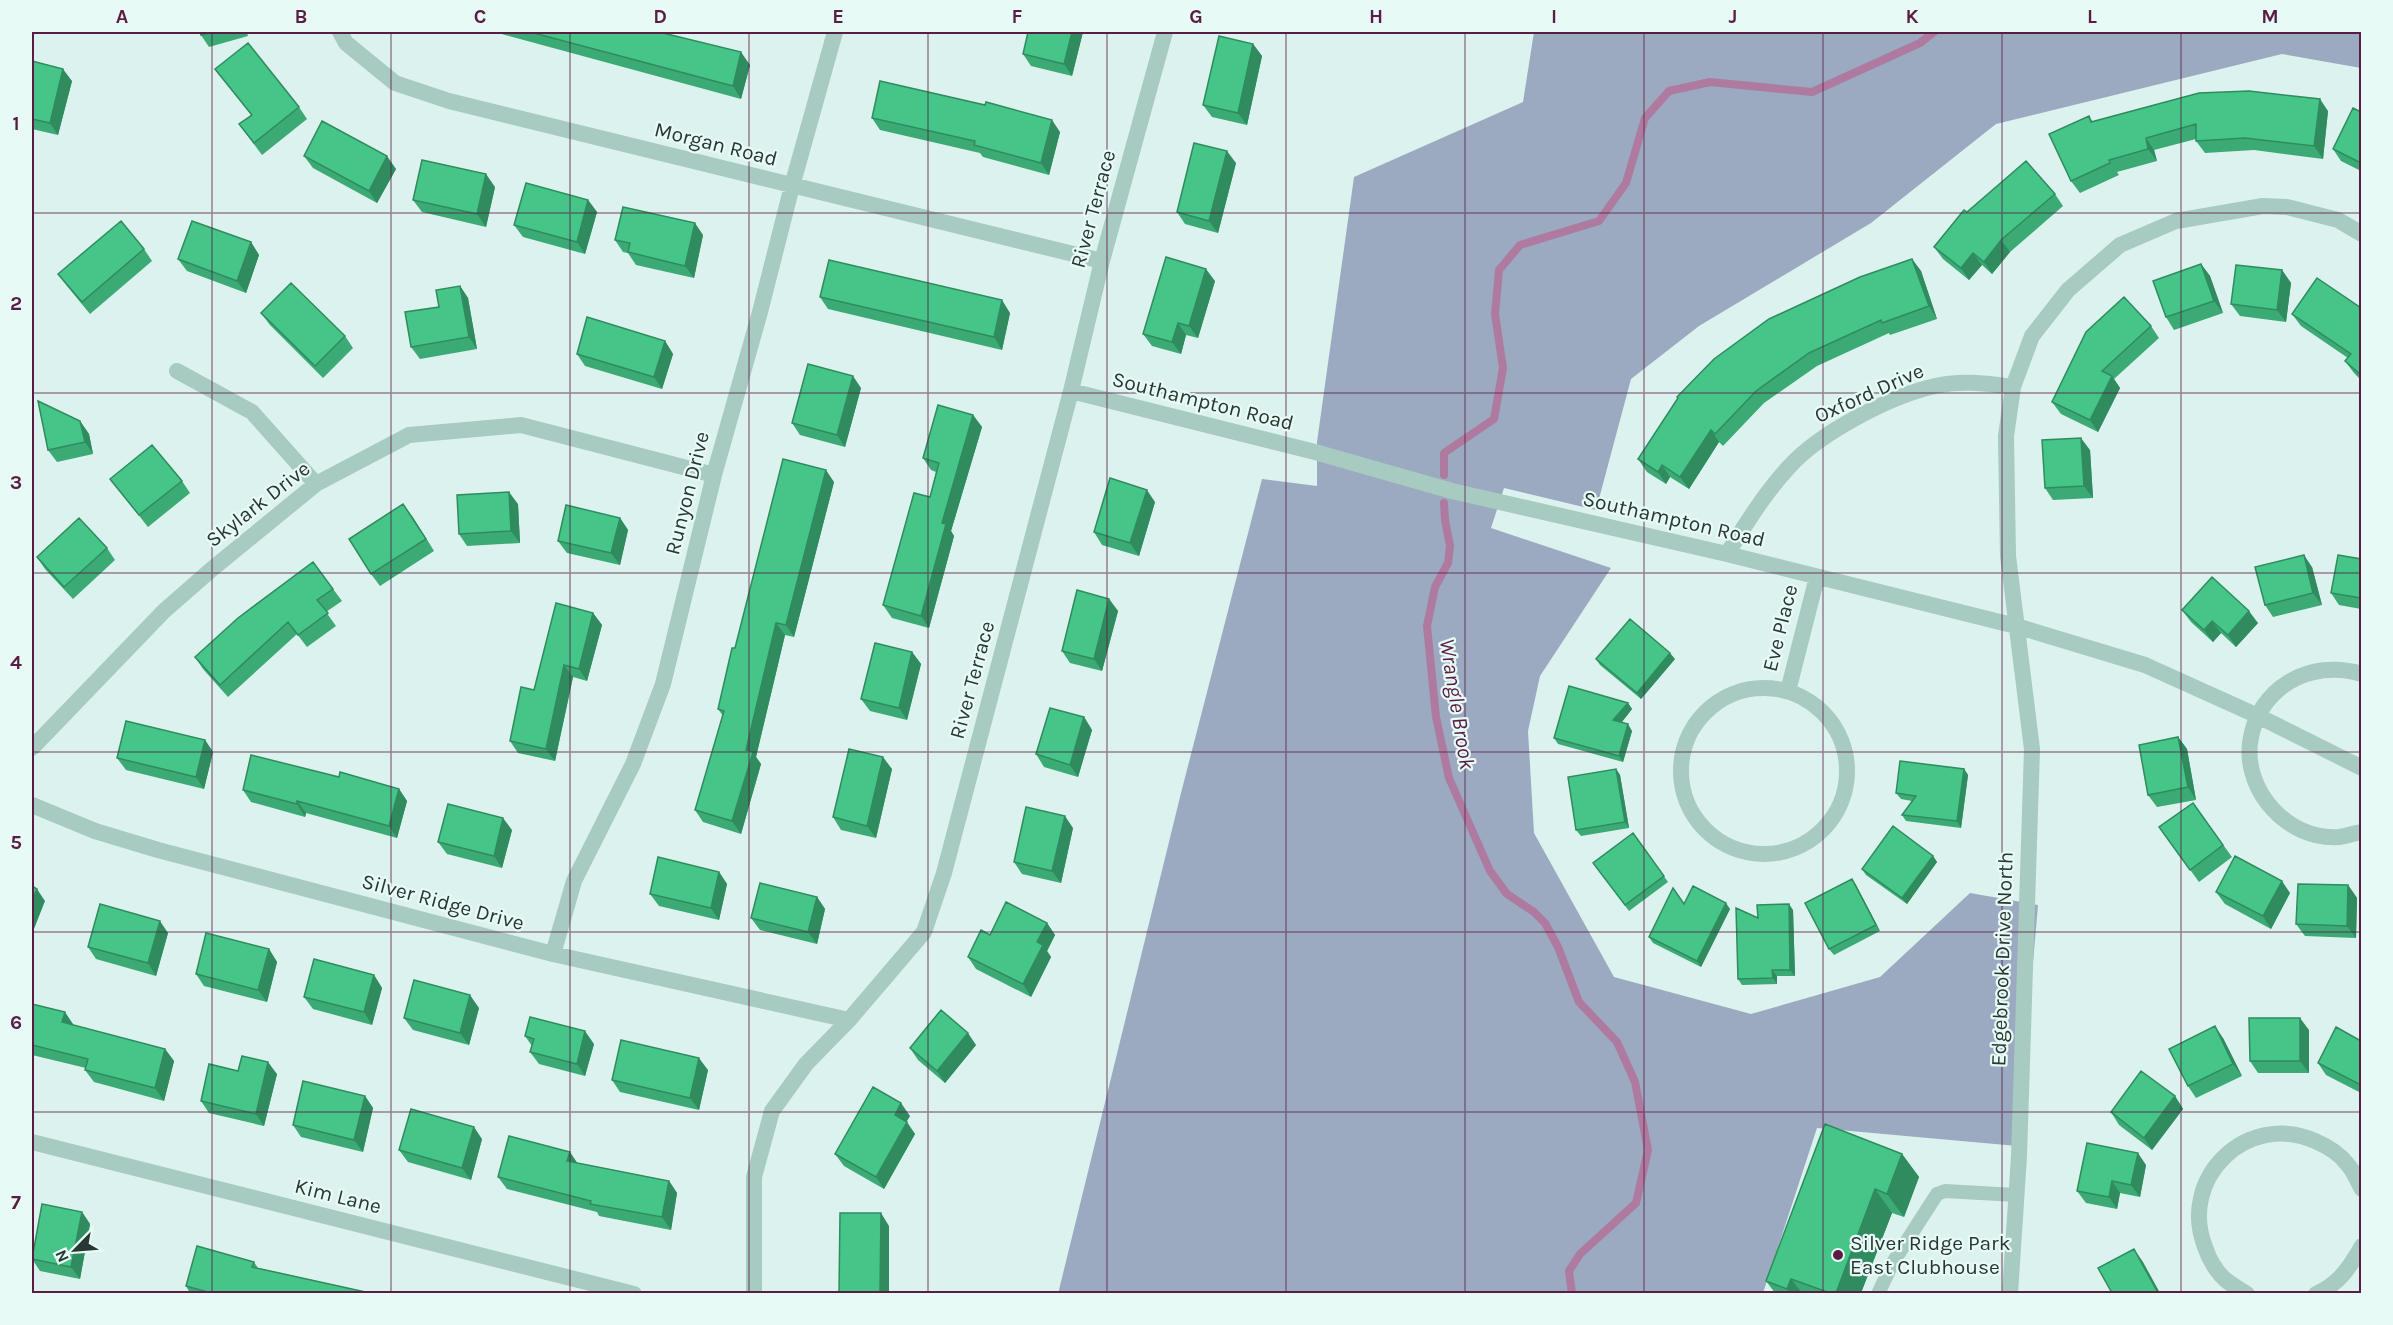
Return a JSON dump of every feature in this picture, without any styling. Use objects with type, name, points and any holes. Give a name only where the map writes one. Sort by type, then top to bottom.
[{"type":"street","name":"Morgan Road","points":[[340,32],[346,43],[395,84],[449,101],[1102,261]]},
{"type":"street","name":"Runyon Drive","points":[[553,954],[574,881],[633,764],[663,684],[714,475],[835,32]]},
{"type":"street","name":"River Terrace","points":[[754,1293],[754,1176],[772,1111],[806,1064],[849,1020],[924,932],[944,873],[1071,391],[1102,261],[1165,32]]},
{"type":"street","name":"Edgebrook Drive North","points":[[2010,1293],[2016,1195],[2032,749],[2008,556],[2006,436],[2013,387],[2032,336],[2068,290],[2120,244],[2176,221],[2263,206],[2287,207],[2338,220],[2361,234]]},
{"type":"street","points":[[177,370],[252,412],[316,484]]},
{"type":"street","name":"Oxford Drive","points":[[1727,554],[1765,495],[1789,466],[1818,440],[1847,422],[1911,393],[1940,385],[1977,382],[2013,387]]},
{"type":"street","name":"Southampton Road","points":[[1071,391],[1315,452],[1452,491],[1727,554],[2016,626],[2145,665],[2258,716],[2361,768]]},
{"type":"street","name":"Skylark Drive","points":[[32,748],[164,611],[212,569],[316,484],[409,435],[521,425],[714,475]]},
{"type":"street","name":"Eve Place","points":[[1788,691],[1817,577]]},
{"type":"street","points":[[2361,674],[2346,669],[2319,669],[2294,678],[2273,694],[2258,716],[2250,744],[2252,773],[2264,800],[2284,820],[2310,834],[2338,837],[2361,832]]},
{"type":"street","name":"Eve Place","points":[[1761,687],[1788,691],[1810,702],[1830,719],[1842,742],[1847,767],[1845,793],[1834,816],[1818,836],[1796,849],[1771,855],[1746,854],[1720,843],[1700,826],[1686,803],[1680,777],[1682,750],[1693,725],[1711,705],[1734,692],[1761,687]]},
{"type":"street","name":"Silver Ridge Drive","points":[[32,805],[95,831],[148,847],[553,954],[849,1020]]},
{"type":"street","points":[[2247,1293],[2226,1280],[2209,1259],[2199,1233],[2199,1205],[2207,1179],[2223,1156],[2247,1140],[2274,1133],[2302,1135],[2328,1146],[2349,1165],[2361,1189]]},
{"type":"street","name":"Kim Lane","points":[[32,1142],[634,1293]]},
{"type":"street","points":[[2316,1293],[2328,1288],[2349,1269],[2361,1246]]},
{"type":"lane","points":[[1878,1293],[1892,1264],[1937,1194],[1945,1191],[2016,1195]]},
{"type":"shaded area","points":[[1534,32],[2361,32],[2361,68],[2282,54],[1996,124],[1871,223],[1699,326],[1631,379],[1596,510],[1504,488],[1491,528],[1611,568],[1540,676],[1528,731],[1534,833],[1614,977],[1751,1014],[1880,977],[1970,893],[2038,905],[2017,1146],[1817,1128],[1763,1293],[1058,1294],[1181,793],[1262,479],[1317,486],[1317,442],[1354,177],[1523,102]]},
{"type":"building","points":[[530,32],[659,32],[741,52],[733,86]]},
{"type":"building","points":[[1028,32],[1072,32],[1064,64],[1023,54]]},
{"type":"building","points":[[1219,36],[1253,44],[1238,113],[1203,105]]},
{"type":"building","points":[[248,43],[299,107],[254,143],[239,124],[252,115],[215,69]]},
{"type":"building","points":[[32,61],[63,69],[50,123],[32,119]]},
{"type":"building","points":[[880,81],[985,105],[986,102],[1052,120],[1041,163],[974,145],[975,141],[872,118]]},
{"type":"building","points":[[2249,91],[2320,99],[2314,146],[2245,138],[2196,141],[2196,124],[2146,138],[2148,149],[2109,160],[2110,163],[2071,181],[2049,134],[2089,116],[2091,122],[2199,93]]},
{"type":"building","points":[[2353,108],[2361,112],[2361,163],[2333,149]]},
{"type":"building","points":[[322,121],[387,156],[369,191],[304,156]]},
{"type":"building","points":[[1194,143],[1227,151],[1209,221],[1177,212]]},
{"type":"building","points":[[422,160],[486,174],[477,214],[413,200]]},
{"type":"building","points":[[2026,161],[2055,194],[2001,240],[1984,262],[1973,253],[1961,268],[1934,247],[1964,210],[1967,212]]},
{"type":"building","points":[[526,183],[588,200],[577,242],[514,225]]},
{"type":"building","points":[[623,207],[695,223],[685,266],[628,252],[630,243],[615,240]]},
{"type":"building","points":[[121,221],[144,249],[82,302],[58,274]]},
{"type":"building","points":[[192,221],[251,242],[237,281],[178,259]]},
{"type":"building","points":[[1166,257],[1206,269],[1189,326],[1178,323],[1172,342],[1143,334]]},
{"type":"building","points":[[1912,259],[1929,306],[1882,323],[1881,320],[1809,353],[1756,391],[1715,434],[1711,430],[1680,477],[1662,465],[1658,472],[1638,459],[1677,397],[1714,359],[1769,319],[1860,277]]},
{"type":"building","points":[[829,260],[1002,300],[994,337],[820,297]]},
{"type":"building","points":[[2201,264],[2214,301],[2166,317],[2153,281]]},
{"type":"building","points":[[2236,265],[2282,270],[2277,310],[2231,304]]},
{"type":"building","points":[[2317,278],[2361,308],[2361,375],[2345,361],[2351,354],[2292,314]]},
{"type":"building","points":[[291,283],[345,336],[315,366],[261,313]]},
{"type":"building","points":[[460,286],[469,337],[411,347],[405,312],[439,307],[436,290]]},
{"type":"building","points":[[2124,297],[2151,326],[2102,371],[2112,376],[2090,420],[2052,402],[2086,332]]},
{"type":"building","points":[[587,317],[665,341],[654,377],[577,354]]},
{"type":"building","points":[[808,364],[853,376],[837,435],[792,423]]},
{"type":"building","points":[[38,401],[80,421],[85,442],[48,450]]},
{"type":"building","points":[[938,405],[973,415],[942,523],[946,524],[921,616],[883,605],[914,493],[930,497],[939,463],[923,458]]},
{"type":"building","points":[[2081,438],[2084,486],[2045,488],[2042,440]]},
{"type":"building","points":[[152,445],[182,481],[139,515],[110,479]]},
{"type":"building","points":[[783,459],[826,470],[786,625],[776,623],[746,750],[753,752],[732,821],[695,810],[724,711],[718,709],[732,648],[735,648]]},
{"type":"building","points":[[1110,478],[1147,490],[1130,543],[1094,532]]},
{"type":"building","points":[[509,492],[511,531],[459,534],[457,495]]},
{"type":"building","points":[[403,504],[426,539],[371,574],[349,539]]},
{"type":"building","points":[[566,505],[620,518],[611,553],[558,541]]},
{"type":"building","points":[[79,518],[107,548],[64,587],[37,557]]},
{"type":"building","points":[[2304,555],[2313,593],[2265,605],[2255,567]]},
{"type":"building","points":[[2338,555],[2361,559],[2361,598],[2331,593]]},
{"type":"building","points":[[313,562],[333,589],[317,600],[328,613],[298,635],[288,622],[220,685],[195,657],[238,618]]},
{"type":"building","points":[[2212,577],[2249,611],[2228,635],[2212,621],[2204,630],[2182,610]]},
{"type":"building","points":[[1077,590],[1109,599],[1094,659],[1062,651]]},
{"type":"building","points":[[556,603],[593,613],[579,669],[564,665],[546,749],[510,741],[521,687],[534,690]]},
{"type":"building","points":[[1630,619],[1670,653],[1637,693],[1596,659]]},
{"type":"building","points":[[875,643],[912,652],[899,708],[861,699]]},
{"type":"building","points":[[1569,686],[1628,703],[1613,720],[1628,724],[1619,756],[1554,738]]},
{"type":"building","points":[[1050,708],[1084,717],[1070,765],[1036,754]]},
{"type":"building","points":[[126,721],[205,740],[196,777],[117,758]]},
{"type":"building","points":[[2178,737],[2188,787],[2148,795],[2139,745]]},
{"type":"building","points":[[849,749],[883,757],[867,826],[833,817]]},
{"type":"building","points":[[251,755],[339,777],[340,772],[399,789],[389,826],[297,801],[297,804],[243,790]]},
{"type":"building","points":[[1900,761],[1964,769],[1957,821],[1902,815],[1916,796],[1896,793]]},
{"type":"building","points":[[1616,769],[1625,822],[1576,830],[1568,777]]},
{"type":"building","points":[[2193,803],[2223,845],[2190,870],[2159,827]]},
{"type":"building","points":[[448,804],[503,818],[494,856],[438,842]]},
{"type":"building","points":[[1026,807],[1065,816],[1052,871],[1014,862]]},
{"type":"building","points":[[1893,826],[1933,856],[1902,898],[1862,869]]},
{"type":"building","points":[[1633,833],[1664,876],[1625,905],[1593,863]]},
{"type":"building","points":[[2235,856],[2282,881],[2263,916],[2216,892]]},
{"type":"building","points":[[658,857],[719,872],[711,908],[650,894]]},
{"type":"building","points":[[1852,879],[1876,925],[1829,949],[1805,903]]},
{"type":"building","points":[[760,883],[817,897],[808,932],[751,918]]},
{"type":"building","points":[[2298,884],[2348,885],[2347,926],[2296,924]]},
{"type":"building","points":[[32,886],[37,889],[32,901]]},
{"type":"building","points":[[1693,886],[1726,903],[1697,961],[1649,937],[1673,888],[1684,904]]},
{"type":"building","points":[[1006,902],[1047,923],[1037,942],[1043,945],[1023,984],[968,957],[981,930],[990,935]]},
{"type":"building","points":[[100,904],[160,921],[148,963],[88,947]]},
{"type":"building","points":[[1789,904],[1790,970],[1772,970],[1773,978],[1738,979],[1736,908],[1758,918],[1757,905]]},
{"type":"building","points":[[206,933],[269,949],[258,990],[196,974]]},
{"type":"building","points":[[314,959],[374,975],[364,1012],[304,997]]},
{"type":"building","points":[[414,980],[470,995],[460,1033],[404,1018]]},
{"type":"building","points":[[32,1004],[65,1012],[62,1022],[165,1049],[155,1088],[85,1070],[88,1059],[32,1045]]},
{"type":"building","points":[[941,1010],[968,1033],[937,1071],[910,1048]]},
{"type":"building","points":[[530,1017],[585,1031],[577,1064],[530,1052],[534,1039],[525,1036]]},
{"type":"building","points":[[2249,1018],[2300,1018],[2300,1061],[2250,1061]]},
{"type":"building","points":[[2215,1026],[2233,1064],[2188,1086],[2169,1049]]},
{"type":"building","points":[[2336,1027],[2361,1041],[2361,1085],[2318,1063]]},
{"type":"building","points":[[621,1040],[699,1058],[690,1098],[612,1080]]},
{"type":"building","points":[[242,1056],[268,1062],[256,1114],[201,1101],[209,1064],[238,1071]]},
{"type":"building","points":[[2141,1071],[2175,1096],[2144,1138],[2111,1112]]},
{"type":"building","points":[[303,1081],[365,1096],[354,1140],[293,1125]]},
{"type":"building","points":[[873,1087],[901,1103],[895,1115],[907,1122],[876,1177],[835,1154]]},
{"type":"building","points":[[411,1109],[474,1127],[462,1168],[399,1150]]},
{"type":"building","points":[[1825,1124],[1902,1154],[1887,1194],[1875,1189],[1836,1293],[1791,1279],[1787,1289],[1766,1281]]},
{"type":"building","points":[[509,1136],[570,1152],[567,1161],[669,1181],[662,1217],[590,1204],[591,1201],[498,1177]]},
{"type":"building","points":[[2087,1143],[2138,1153],[2131,1185],[2112,1181],[2109,1197],[2077,1191]]},
{"type":"building","points":[[42,1204],[82,1212],[71,1267],[32,1259]]},
{"type":"building","points":[[840,1213],[881,1213],[880,1293],[839,1293]]},
{"type":"building","points":[[197,1246],[254,1262],[252,1267],[370,1293],[211,1293],[186,1286]]},
{"type":"building","points":[[2134,1249],[2158,1293],[2112,1293],[2098,1268]]},
{"type":"waterway","name":"Wrangle Brook","points":[[1444,475],[1444,453],[1494,419],[1503,368],[1495,314],[1499,270],[1520,245],[1599,221],[1626,183],[1645,118],[1669,91],[1710,82],[1812,92],[1920,43],[1934,32]]},
{"type":"waterway","name":"Wrangle Brook","points":[[1444,503],[1450,546],[1448,563],[1435,587],[1427,626],[1436,717],[1449,778],[1490,871],[1507,894],[1534,912],[1545,923],[1558,947],[1579,1002],[1617,1042],[1635,1082],[1648,1150],[1636,1203],[1580,1254],[1569,1271],[1572,1294]]},
{"type":"place","name":"Silver Ridge Park East Clubhouse","points":[[1838,1255]]}]
